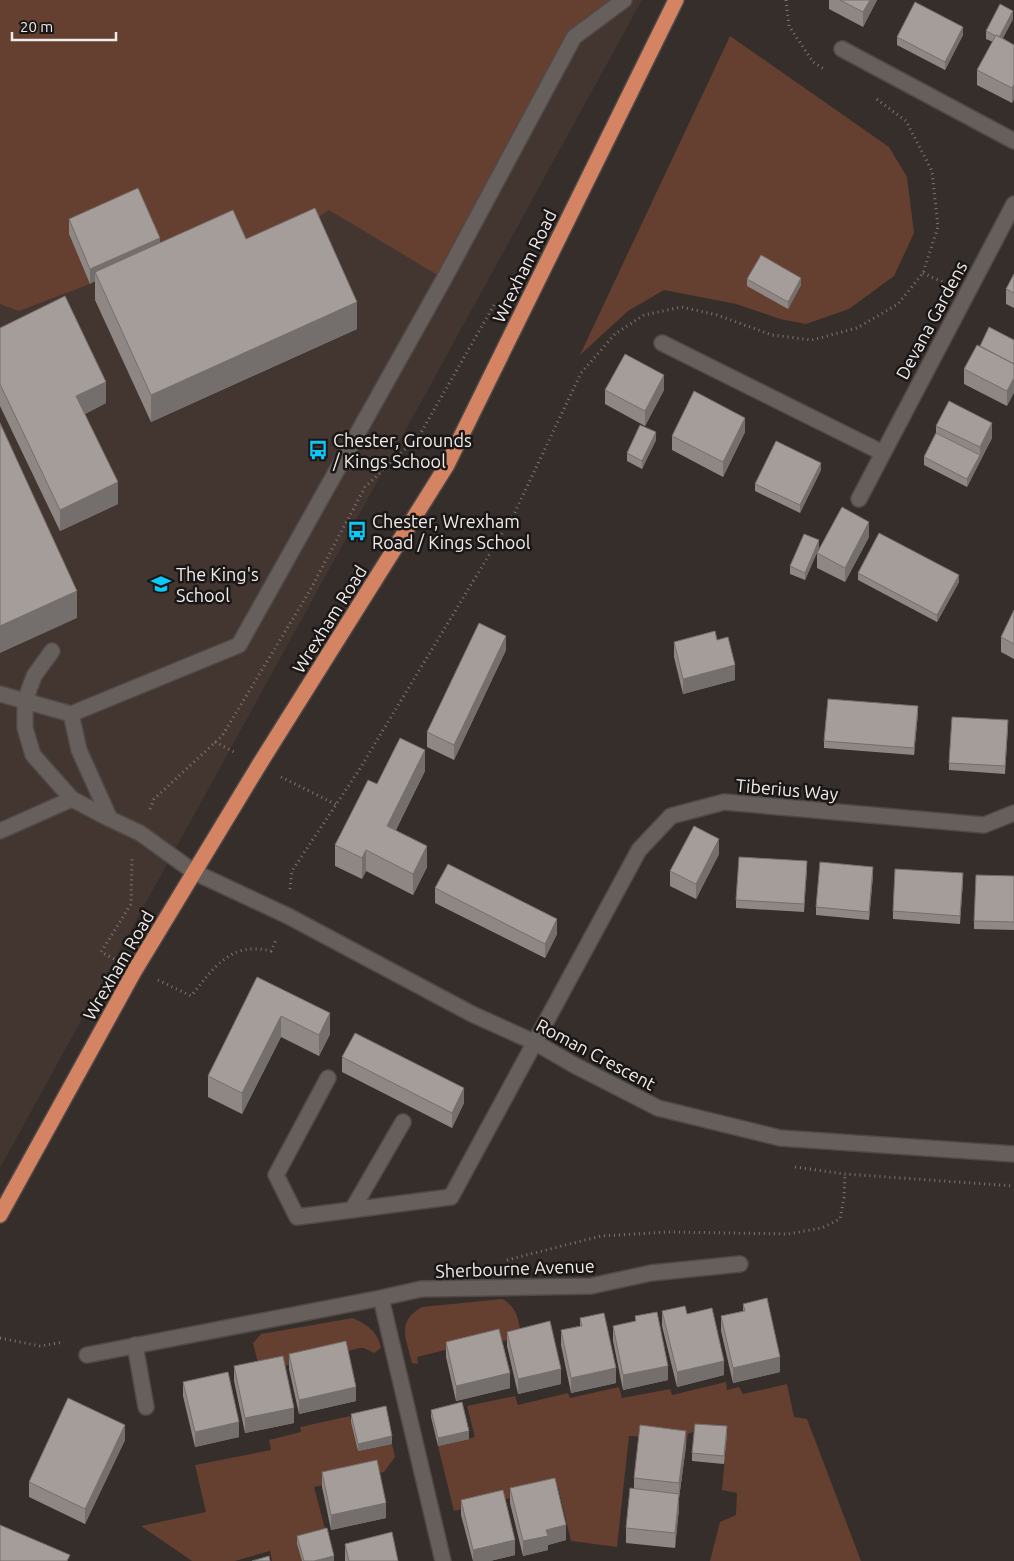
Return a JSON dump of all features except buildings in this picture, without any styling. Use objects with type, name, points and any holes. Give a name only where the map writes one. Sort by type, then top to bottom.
[{"type":"highway","name":"Wrexham Road","points":[[0,1215],[135,970],[447,465],[676,0]]},
{"type":"street","points":[[0,694],[71,714],[240,645],[444,279],[574,36],[624,0]]},
{"type":"street","points":[[842,49],[1014,141]]},
{"type":"street","name":"Devana Gardens","points":[[859,499],[1014,204]]},
{"type":"street","points":[[662,343],[883,453]]},
{"type":"street","points":[[0,831],[72,799],[34,755],[25,728],[25,701],[34,676],[52,652]]},
{"type":"street","points":[[71,714],[79,750],[110,820]]},
{"type":"street","name":"Roman Crescent","points":[[72,799],[110,820],[140,833],[194,872],[288,916],[472,1014],[536,1042],[574,1065],[658,1108],[780,1138],[1014,1154]]},
{"type":"street","name":"Tiberius Way","points":[[352,1210],[451,1197],[639,850],[671,816],[724,802],[984,826],[1014,813]]},
{"type":"street","points":[[328,1078],[276,1175],[298,1217],[352,1210],[403,1122]]},
{"type":"street","name":"Sherbourne Avenue","points":[[87,1355],[421,1289],[591,1286],[651,1273],[740,1264]]},
{"type":"street","points":[[381,1298],[443,1561]]},
{"type":"street","points":[[135,1345],[146,1407]]},
{"type":"path","points":[[786,0],[789,26],[813,62],[830,72]]},
{"type":"path","points":[[292,871],[360,770],[515,512],[581,373],[615,334],[644,315],[682,307],[717,315],[772,335],[812,340],[857,328],[898,304],[923,273],[938,227],[932,170],[906,121],[873,97]]},
{"type":"path","points":[[271,950],[262,948],[233,952],[216,965],[191,996],[101,952],[131,904],[132,853],[154,799],[222,736],[309,592],[364,487],[419,436],[495,304]]},
{"type":"path","points":[[306,790],[336,805]]},
{"type":"path","points":[[501,1262],[601,1236],[668,1232],[788,1234],[822,1228],[840,1219],[844,1198],[845,1174]]},
{"type":"path","points":[[0,1338],[40,1346],[83,1338],[87,1355]]},
{"type":"shaded area","name":"The King's School","points":[[0,0],[642,0],[0,1168]]},
{"type":"shaded area","points":[[0,0],[624,0],[574,37],[444,279],[329,210],[296,232],[162,269],[69,234],[90,284],[19,311],[0,304]]},
{"type":"shaded area","points":[[730,36],[889,147],[907,177],[914,233],[894,276],[849,309],[806,324],[780,319],[736,304],[664,290],[628,311],[580,355]]},
{"type":"shaded area","points":[[502,1299],[514,1310],[522,1337],[502,1341],[501,1336],[417,1357],[418,1364],[412,1363],[406,1338],[406,1325],[414,1313],[422,1307]]},
{"type":"shaded area","points":[[353,1318],[363,1323],[375,1333],[381,1348],[374,1353],[360,1348],[284,1366],[259,1367],[253,1343],[261,1334]]},
{"type":"shaded area","points":[[726,1382],[727,1390],[739,1387],[743,1394],[787,1384],[794,1417],[807,1419],[861,1561],[710,1561],[720,1522],[736,1515],[737,1493],[722,1490],[727,1434],[695,1431],[688,1434],[686,1446],[683,1439],[629,1436],[617,1547],[571,1541],[558,1487],[454,1511],[438,1446],[475,1437],[467,1406],[515,1396],[518,1405],[568,1393],[570,1398],[619,1387],[622,1398],[670,1389],[672,1395]]},
{"type":"shaded area","points":[[350,1416],[358,1451],[392,1444],[395,1457],[384,1472],[314,1487],[327,1536],[297,1544],[302,1561],[272,1561],[270,1551],[235,1561],[192,1561],[141,1526],[206,1512],[195,1465],[271,1450],[269,1440],[301,1432],[300,1427]]},
{"type":"place","name":"Chester, Grounds / Kings School","points":[[318,450]]},
{"type":"place","name":"Chester, Wrexham Road / Kings School","points":[[357,531]]},
{"type":"place","name":"The King's School","points":[[161,584]]}]
